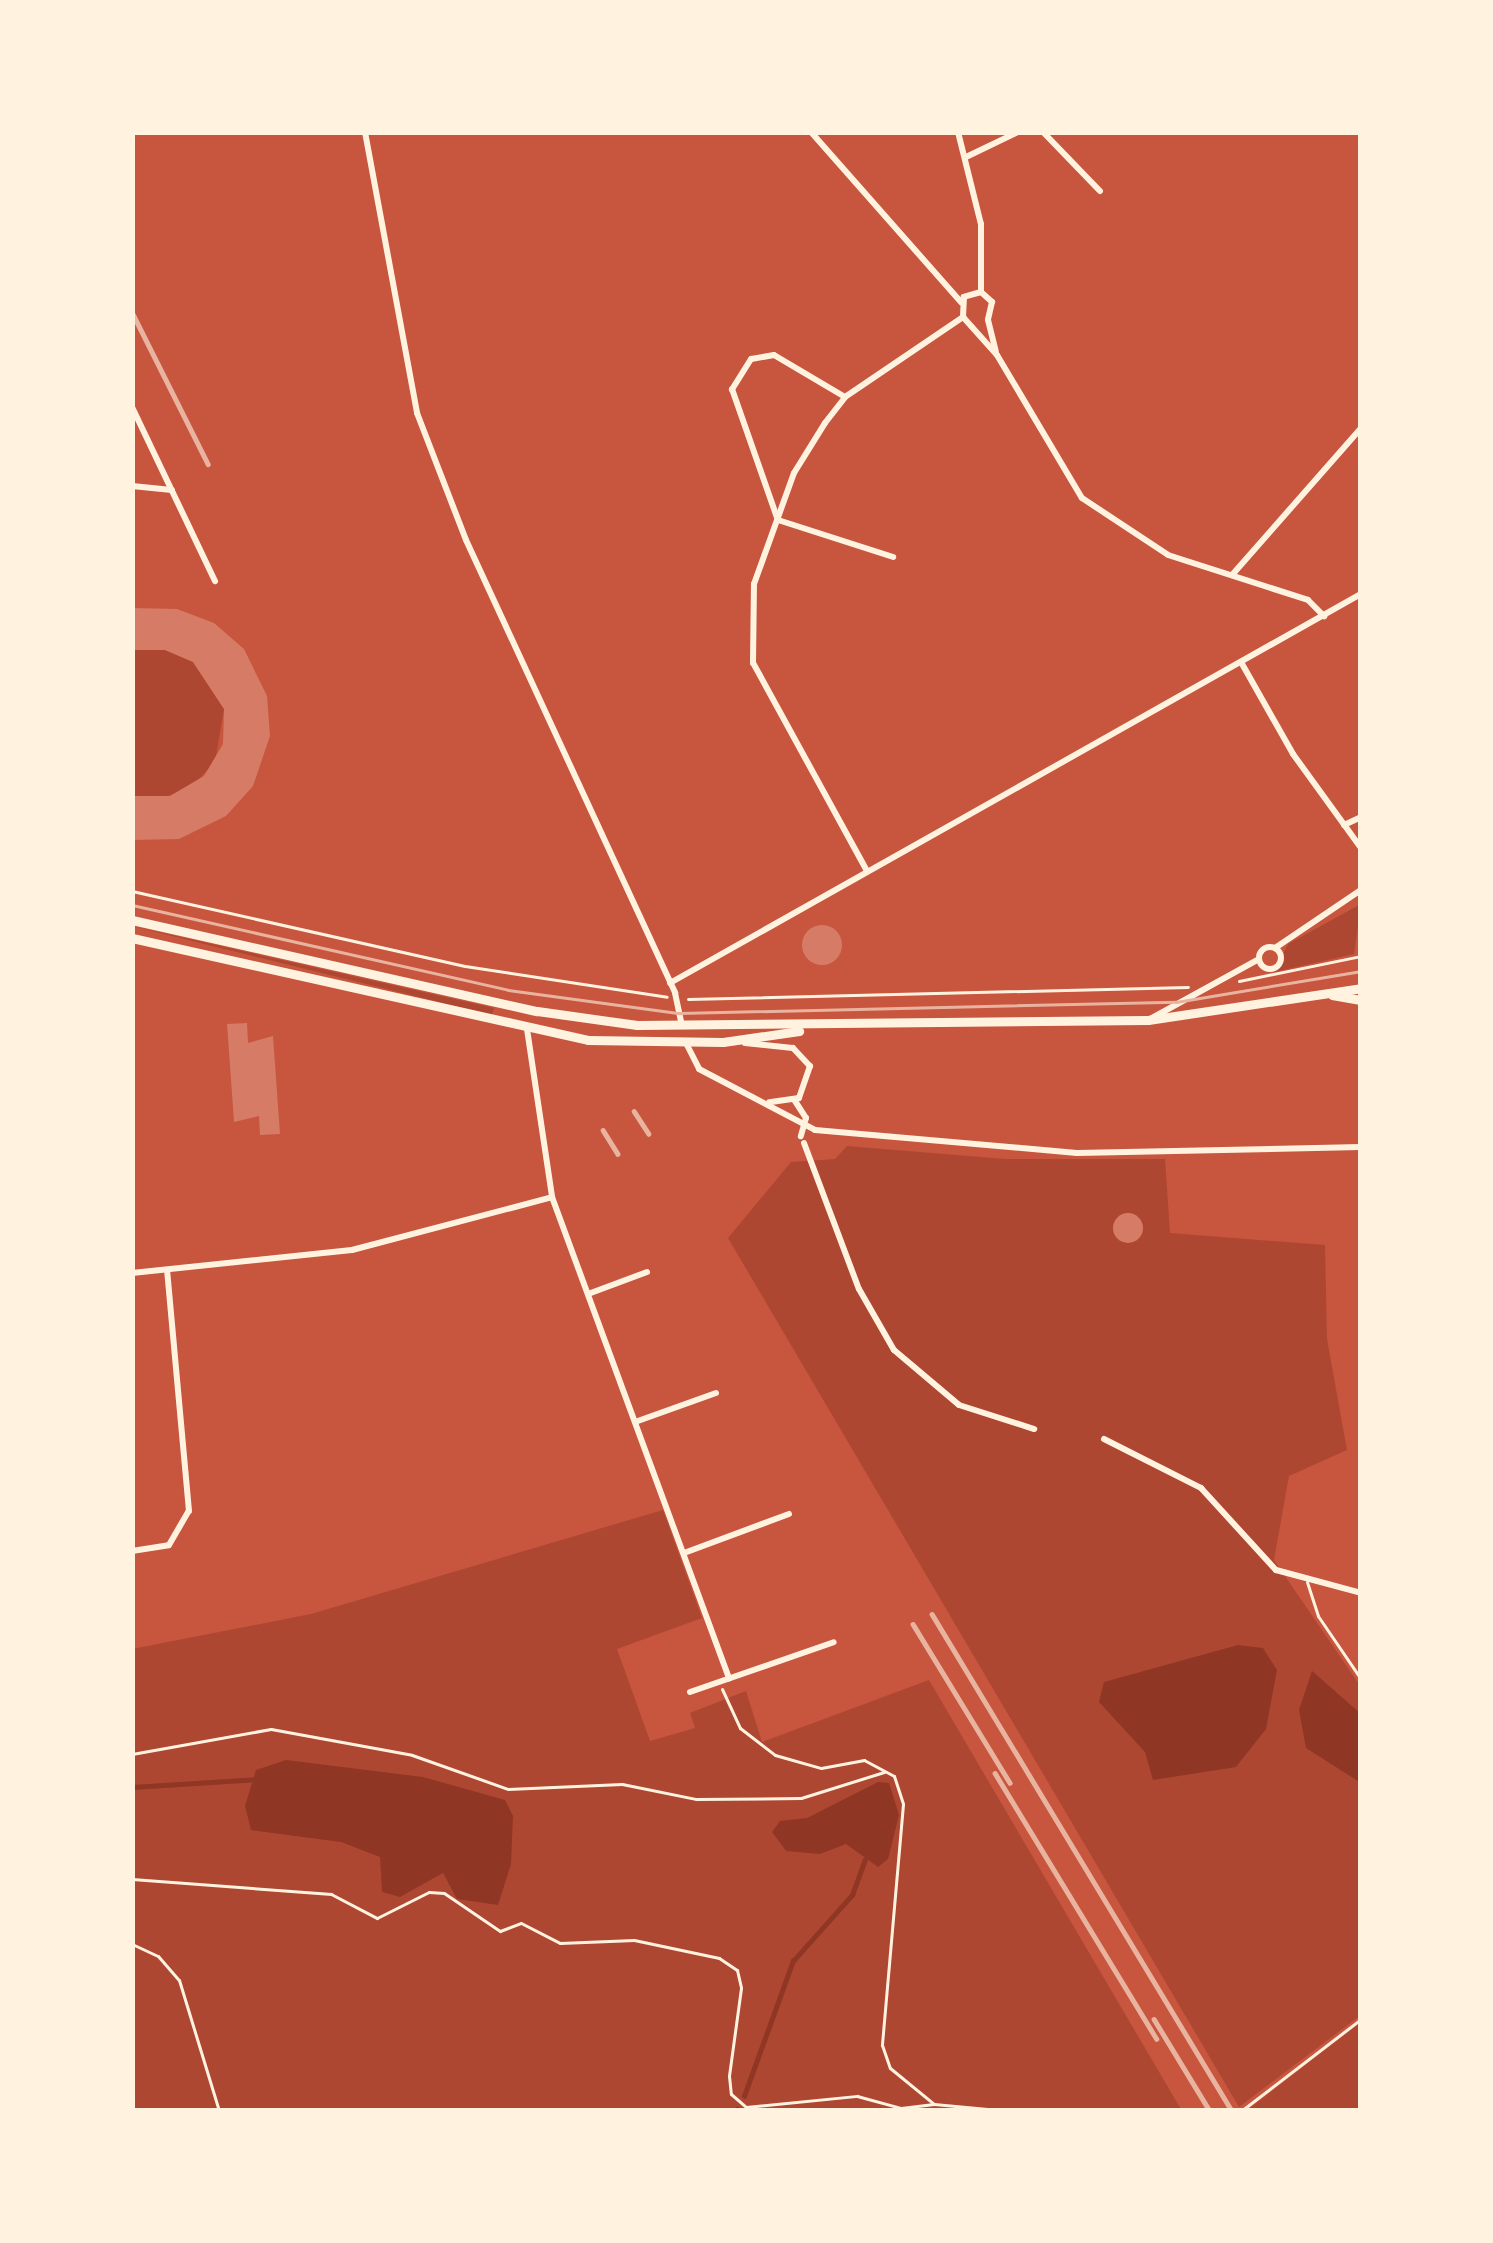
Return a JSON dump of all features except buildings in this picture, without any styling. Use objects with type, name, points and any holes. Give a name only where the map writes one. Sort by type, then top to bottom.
[{"type":"main road","points":[[132,920],[537,1011],[682,1025],[1148,1020],[1361,988]]},
{"type":"main road","points":[[132,938],[527,1029],[614,1043],[723,1042],[828,1027]]},
{"type":"main road","points":[[1332,995],[1361,1000]]},
{"type":"street","points":[[365,132],[417,413],[466,540],[670,983],[682,1025]]},
{"type":"street","points":[[812,132],[961,302],[963,317],[997,355],[1082,498],[1168,555],[1308,600],[1324,616]]},
{"type":"street","points":[[958,132],[981,224],[981,292],[992,302],[988,320],[997,355]]},
{"type":"street","points":[[966,157],[1018,132]]},
{"type":"street","points":[[1043,132],[1100,191]]},
{"type":"street","points":[[961,302],[981,292]]},
{"type":"street","points":[[867,872],[753,663],[754,584],[794,473],[845,397],[963,317]]},
{"type":"street","points":[[974,324],[988,320]]},
{"type":"street","points":[[778,520],[738,409],[736,372],[774,355],[845,397]]},
{"type":"street","points":[[132,407],[215,581]]},
{"type":"street","points":[[1232,575],[1361,428]]},
{"type":"street","points":[[132,486],[172,490]]},
{"type":"street","points":[[778,520],[893,557]]},
{"type":"street","points":[[670,983],[1361,594]]},
{"type":"street","points":[[1241,662],[1361,848]]},
{"type":"street","points":[[1344,825],[1361,817]]},
{"type":"street","points":[[1148,1020],[1258,959],[1361,890]]},
{"type":"street","points":[[1258,959],[1277,966],[1275,948]]},
{"type":"street","points":[[527,1029],[552,1197],[729,1678]]},
{"type":"street","points":[[723,1042],[801,1054],[812,1076],[794,1101]]},
{"type":"street","points":[[686,1043],[699,1069],[765,1101],[805,1127],[1077,1153],[1361,1147]]},
{"type":"street","points":[[765,1101],[794,1101]]},
{"type":"street","points":[[794,1101],[805,1127],[802,1140],[812,1173],[859,1289],[894,1350],[959,1405],[1034,1429]]},
{"type":"street","points":[[132,1273],[352,1250],[552,1197]]},
{"type":"street","points":[[132,1551],[169,1545],[189,1511],[167,1270]]},
{"type":"street","points":[[588,1294],[647,1272]]},
{"type":"street","points":[[635,1422],[716,1393]]},
{"type":"street","points":[[1104,1439],[1201,1488],[1268,1565],[1307,1582],[1361,1593]]},
{"type":"street","points":[[683,1552],[789,1514]]},
{"type":"street","points":[[690,1692],[834,1642]]},
{"type":"lane","points":[[1307,1582],[1318,1616],[1361,1679]]},
{"type":"lane","points":[[1241,2111],[1361,2019]]},
{"type":"path","points":[[132,891],[465,967],[676,998],[1208,986],[1361,956]]},
{"type":"path","points":[[719,1681],[740,1728],[775,1755],[821,1768],[864,1760],[899,1785],[903,1804],[890,1900],[896,1951],[881,2045],[890,2068],[934,2104]]},
{"type":"path","points":[[132,1754],[271,1729],[412,1755],[508,1789],[622,1784],[696,1799],[801,1798],[884,1772]]},
{"type":"path","points":[[132,1879],[331,1894],[377,1918],[429,1892],[444,1894],[500,1931],[521,1923],[560,1943],[634,1940],[719,1958],[737,1970],[741,1988],[729,2076],[731,2094],[746,2107],[836,2096],[901,2108],[934,2104],[1009,2111]]},
{"type":"path","points":[[132,1944],[158,1956],[179,1980],[219,2111]]},
{"type":"shaded area","points":[[132,650],[165,650],[193,662],[224,709],[215,762],[193,785],[166,797],[132,796]]},
{"type":"shaded area","points":[[1361,904],[1354,954],[1274,972],[1288,944]]},
{"type":"shaded area","points":[[132,926],[494,1008],[492,1015]]},
{"type":"shaded area","points":[[847,1146],[1005,1159],[1165,1159],[1170,1233],[1325,1245],[1327,1339],[1347,1450],[1289,1476],[1274,1560],[1361,1687],[1361,2015],[1239,2107],[728,1238],[791,1162],[835,1159]]},
{"type":"shaded area","points":[[663,1510],[702,1618],[617,1649],[650,1741],[695,1728],[690,1713],[746,1691],[762,1742],[929,1680],[1182,2111],[132,2111],[132,1649],[311,1614]]},
{"type":"shaded area","points":[[1238,1645],[1263,1648],[1277,1670],[1266,1729],[1236,1767],[1153,1780],[1145,1752],[1099,1702],[1104,1682]]},
{"type":"shaded area","points":[[1312,1671],[1361,1714],[1361,1783],[1306,1748],[1299,1710]]},
{"type":"shaded area","points":[[286,1760],[423,1777],[505,1800],[513,1816],[511,1864],[498,1905],[457,1899],[443,1873],[400,1897],[382,1892],[380,1857],[341,1842],[251,1830],[245,1806],[256,1770]]},
{"type":"shaded area","points":[[878,1782],[889,1783],[899,1815],[888,1859],[878,1867],[846,1844],[820,1854],[786,1851],[772,1832],[780,1821],[807,1818]]},
{"type":"shaded area","points":[[1361,2022],[1361,2111],[1246,2111]]},
{"type":"waterway","points":[[132,1787],[258,1779]]},
{"type":"waterway","points":[[744,2096],[793,1961],[852,1895],[865,1860]]},
{"type":"tram line","points":[[132,905],[508,990],[679,1013],[1176,1002],[1361,971]]},
{"type":"railway","points":[[132,312],[208,464]]},
{"type":"railway","points":[[634,1111],[649,1134]]},
{"type":"railway","points":[[603,1130],[618,1154]]},
{"type":"railway","points":[[932,1614],[1232,2111]]},
{"type":"railway","points":[[913,1624],[1010,1783]]},
{"type":"railway","points":[[995,1773],[1157,2039]]},
{"type":"railway","points":[[1154,2019],[1210,2111]]}]
